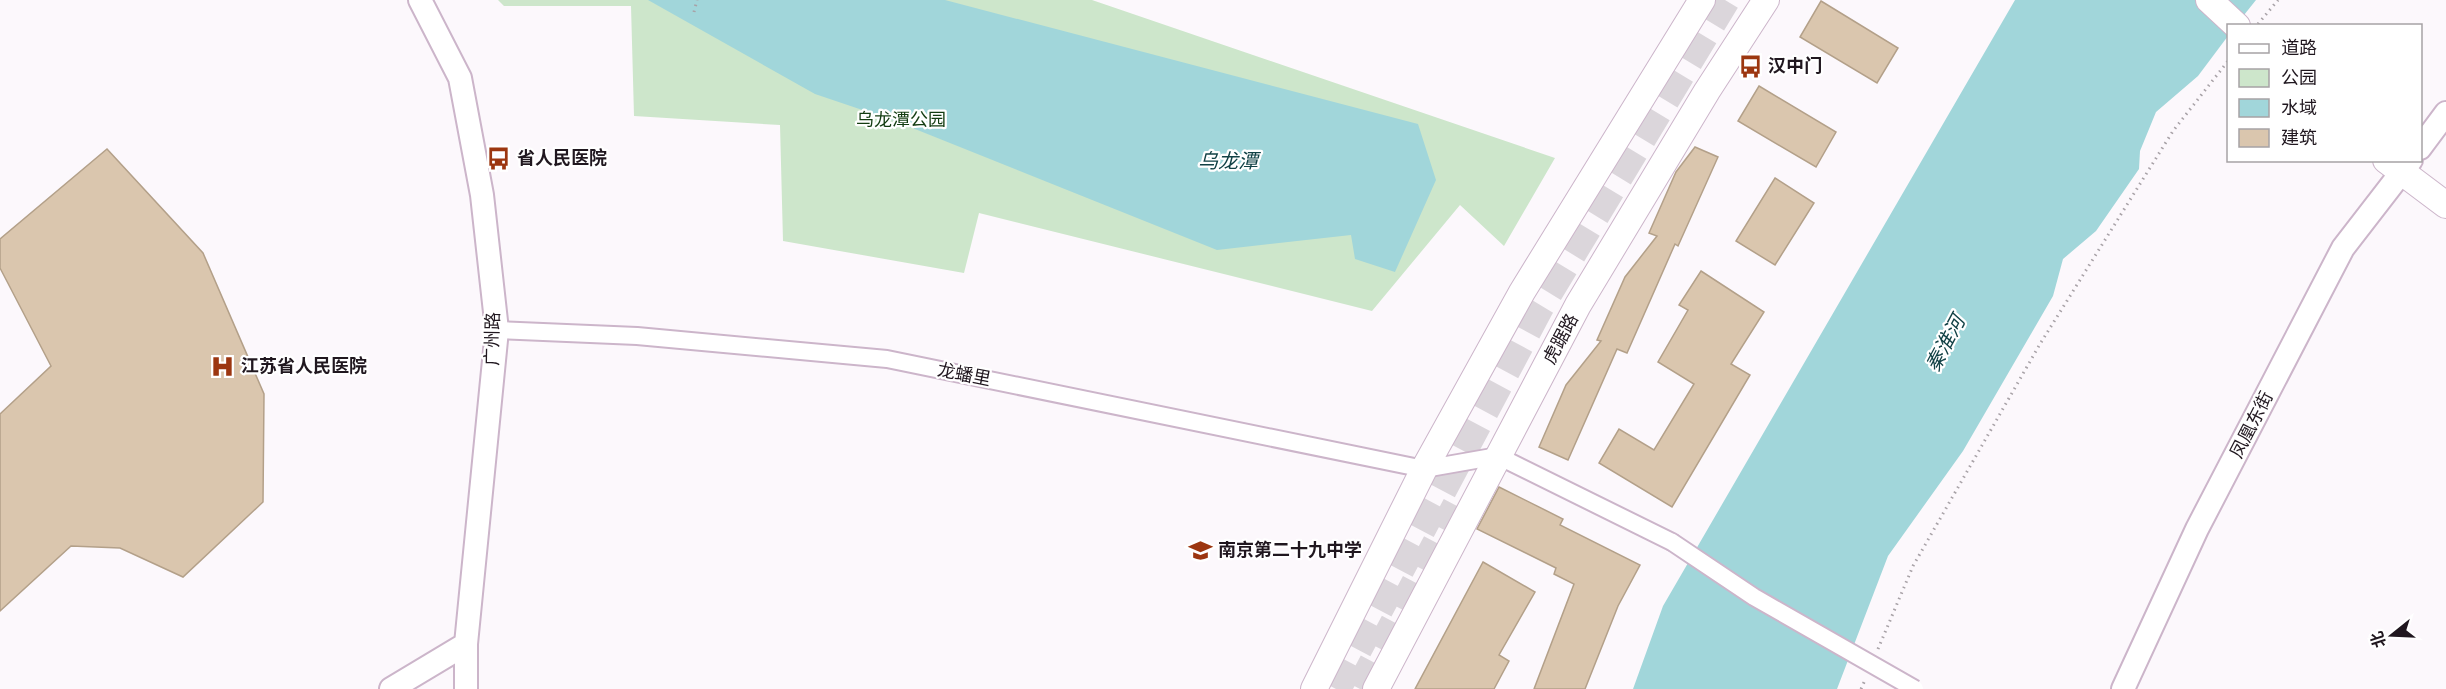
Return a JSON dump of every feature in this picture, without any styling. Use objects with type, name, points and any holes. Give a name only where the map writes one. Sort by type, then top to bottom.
[{"type":"main road","points":[[1314,689],[1424,469],[1522,292],[1702,0]]},
{"type":"main road","name":"虎踞路","points":[[1376,689],[1578,305],[1707,91],[1766,0]]},
{"type":"main road","points":[[2209,0],[2234,24]]},
{"type":"main road","points":[[2400,165],[2446,205]]},
{"type":"street","name":"广州路","points":[[420,0],[460,78],[482,195],[497,330],[466,644],[466,689]]},
{"type":"street","points":[[2422,147],[2446,113]]},
{"type":"street","name":"凤凰东街","points":[[2123,689],[2197,529],[2343,248],[2400,165]]},
{"type":"street","name":"龙蟠里","points":[[497,330],[637,336],[887,359],[1424,469]]},
{"type":"street","points":[[1424,469],[1498,456],[1672,542],[1754,597],[1915,689]]},
{"type":"street","points":[[391,689],[466,644]]},
{"type":"path","points":[[694,12],[697,0]]},
{"type":"path","points":[[2259,24],[2278,0]]},
{"type":"path","points":[[1874,658],[1913,566],[2040,344],[2173,131],[2227,64]]},
{"type":"path","points":[[1861,689],[1866,679]]},
{"type":"green space","name":"乌龙潭公园","points":[[498,0],[1092,0],[1555,158],[1504,246],[1460,205],[1372,311],[979,213],[964,273],[783,241],[780,125],[634,116],[631,6],[504,6]]},
{"type":"water","name":"乌龙潭","points":[[648,0],[945,0],[1418,124],[1436,180],[1395,272],[1355,259],[1351,235],[1217,250],[895,121],[815,94]]},
{"type":"water","name":"秦淮河","points":[[2015,0],[2256,0],[2237,24],[2227,24],[2227,37],[2198,76],[2156,112],[2140,151],[2139,169],[2096,231],[2063,259],[2053,296],[1963,451],[1888,556],[1837,689],[1633,689],[1663,606]]},
{"type":"building","points":[[1821,1],[1898,48],[1877,83],[1800,37]]},
{"type":"building","points":[[1759,86],[1836,132],[1816,167],[1738,121]]},
{"type":"building","points":[[1695,147],[1718,157],[1678,246],[1675,244],[1627,353],[1617,349],[1568,460],[1539,447],[1566,385],[1601,341],[1597,340],[1625,277],[1657,236],[1649,233],[1676,172]]},
{"type":"building","points":[[107,149],[203,253],[264,394],[263,502],[183,577],[120,548],[71,546],[0,611],[0,414],[51,366],[0,268],[0,239]]},
{"type":"building","points":[[1775,178],[1814,203],[1775,265],[1736,241]]},
{"type":"building","points":[[1701,271],[1764,312],[1731,364],[1750,375],[1672,507],[1599,463],[1619,429],[1654,450],[1694,384],[1658,362],[1688,310],[1679,305]]},
{"type":"building","points":[[1499,487],[1563,519],[1560,525],[1640,565],[1618,606],[1585,689],[1534,689],[1574,584],[1554,574],[1556,568],[1477,529]]},
{"type":"building","points":[[1483,562],[1535,592],[1499,655],[1509,661],[1494,689],[1415,689]]},
{"type":"tunnel","points":[[1336,689],[1539,307],[1725,0]]},
{"type":"tunnel","points":[[1360,689],[1457,506]]},
{"type":"place","name":"汉中门","points":[[1750,66]]},
{"type":"place","name":"省人民医院","points":[[499,158]]},
{"type":"place","name":"江苏省人民医院","points":[[223,366]]},
{"type":"place","name":"南京第二十九中学","points":[[1200,550]]}]
